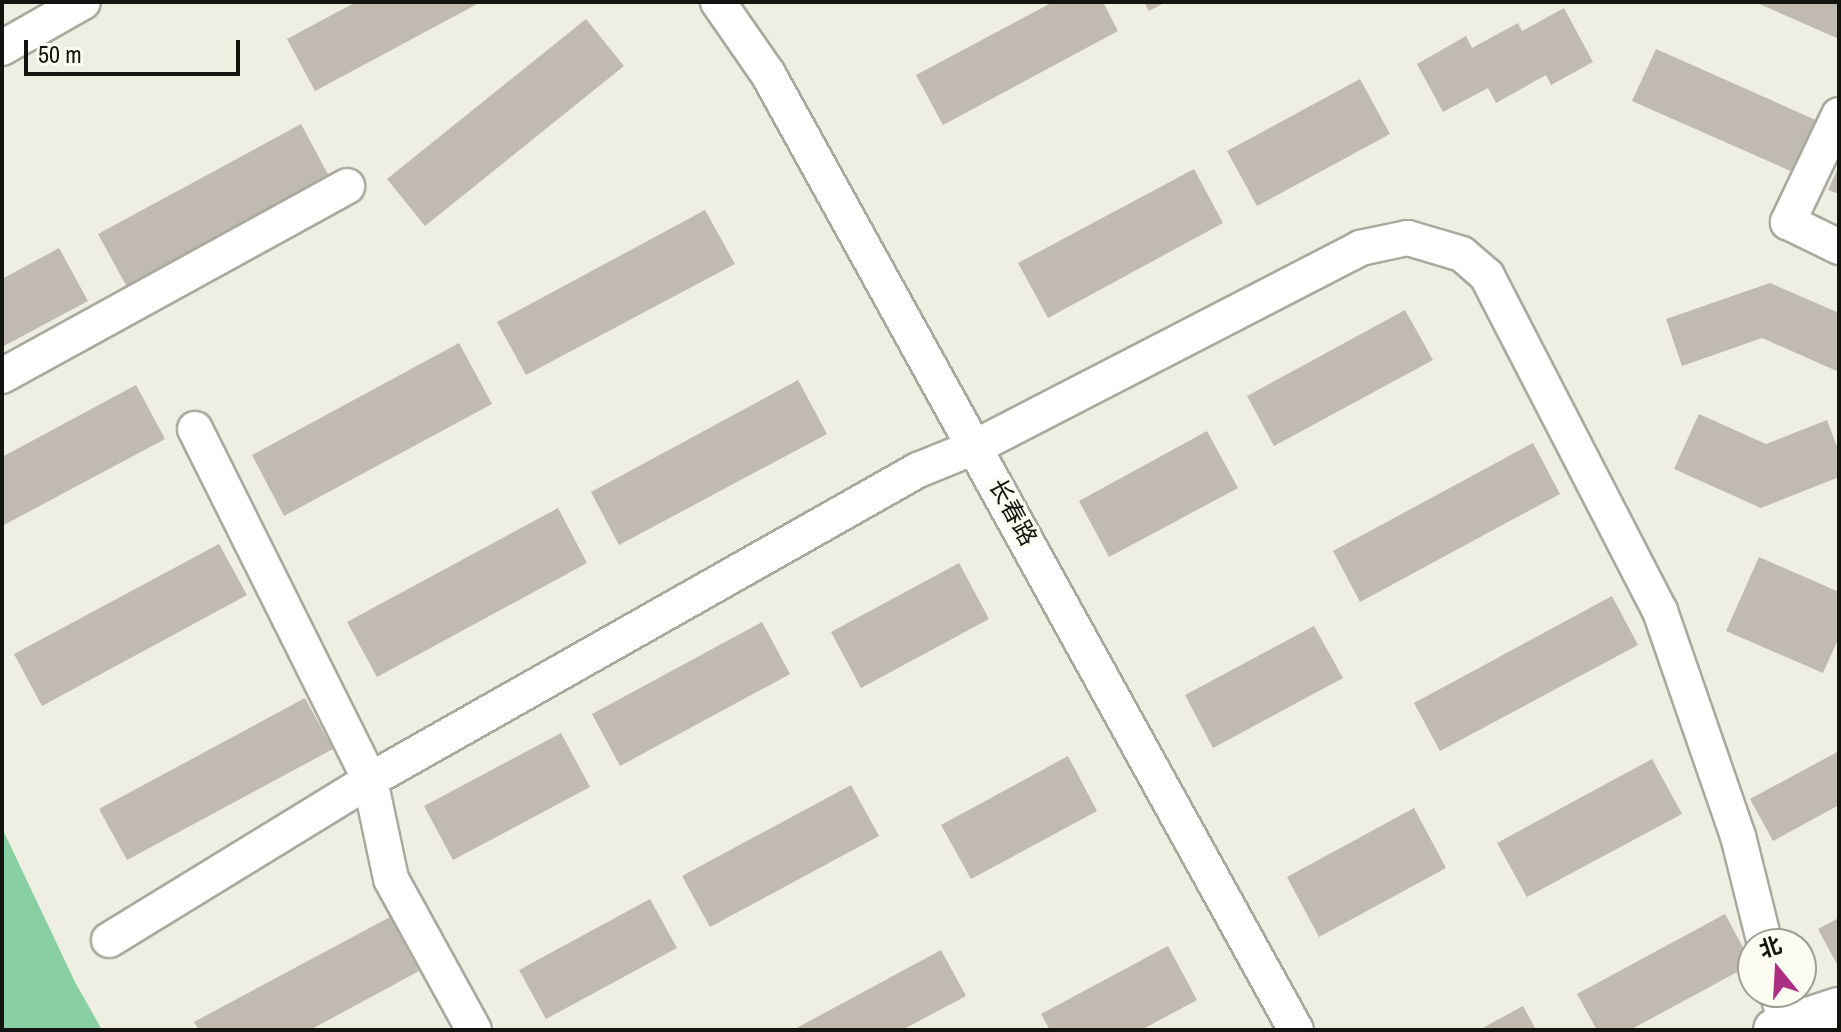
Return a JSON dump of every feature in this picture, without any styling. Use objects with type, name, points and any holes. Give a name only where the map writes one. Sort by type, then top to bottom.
[{"type":"street","points":[[2,48],[83,2]]},
{"type":"street","name":"长春路","points":[[718,2],[768,74],[977,446],[1296,1030]]},
{"type":"street","points":[[1839,115],[1788,222],[1839,247]]},
{"type":"street","points":[[2,376],[347,186]]},
{"type":"street","points":[[109,940],[370,780],[918,470],[977,446],[1360,248],[1408,238],[1462,254],[1487,276],[1660,611],[1733,822],[1761,928]]},
{"type":"street","points":[[195,429],[370,780],[391,879],[474,1030]]},
{"type":"shaded area","points":[[2,828],[75,982],[102,1030],[2,1030]]},
{"type":"building","points":[[356,2],[481,2],[315,91],[287,39]]},
{"type":"building","points":[[1053,2],[1103,2],[1118,31],[943,125],[916,75]]},
{"type":"building","points":[[1144,2],[1166,2],[1149,11]]},
{"type":"building","points":[[1755,2],[1839,2],[1839,39]]},
{"type":"building","points":[[1564,8],[1593,62],[1551,85],[1546,75],[1496,103],[1488,88],[1443,112],[1417,64],[1466,36],[1472,48],[1518,23],[1522,31]]},
{"type":"building","points":[[586,19],[624,66],[425,226],[387,179]]},
{"type":"building","points":[[1656,49],[1818,121],[1795,173],[1632,101]]},
{"type":"building","points":[[1360,79],[1390,134],[1257,206],[1227,151]]},
{"type":"building","points":[[301,124],[330,178],[127,287],[98,234]]},
{"type":"building","points":[[1839,166],[1839,194],[1828,190]]},
{"type":"building","points":[[1194,169],[1223,223],[1048,318],[1018,263]]},
{"type":"building","points":[[705,210],[735,264],[526,375],[497,322]]},
{"type":"building","points":[[59,248],[88,301],[2,347],[2,279]]},
{"type":"building","points":[[1770,283],[1839,313],[1839,372],[1762,338],[1682,366],[1666,319]]},
{"type":"building","points":[[1405,310],[1433,360],[1274,446],[1247,396]]},
{"type":"building","points":[[459,343],[492,404],[284,516],[252,455]]},
{"type":"building","points":[[798,380],[827,434],[619,545],[591,492]]},
{"type":"building","points":[[136,385],[165,439],[2,526],[2,457]]},
{"type":"building","points":[[1699,414],[1766,444],[1827,420],[1839,452],[1839,477],[1761,508],[1674,469]]},
{"type":"building","points":[[1207,431],[1238,488],[1109,557],[1079,501]]},
{"type":"building","points":[[1533,443],[1560,494],[1360,602],[1333,551]]},
{"type":"building","points":[[558,508],[587,563],[377,677],[347,622]]},
{"type":"building","points":[[219,544],[247,595],[42,706],[14,654]]},
{"type":"building","points":[[1759,557],[1839,592],[1839,637],[1823,673],[1726,631]]},
{"type":"building","points":[[959,563],[989,619],[861,688],[831,632]]},
{"type":"building","points":[[1612,596],[1638,645],[1440,751],[1414,703]]},
{"type":"building","points":[[762,622],[790,674],[620,766],[592,714]]},
{"type":"building","points":[[1314,626],[1343,678],[1213,748],[1185,695]]},
{"type":"building","points":[[305,698],[333,749],[127,860],[99,809]]},
{"type":"building","points":[[561,733],[590,787],[453,860],[424,806]]},
{"type":"building","points":[[1839,751],[1839,805],[1773,841],[1750,799]]},
{"type":"building","points":[[1068,756],[1097,811],[971,879],[941,825]]},
{"type":"building","points":[[1652,759],[1682,814],[1527,897],[1497,843]]},
{"type":"building","points":[[851,785],[879,836],[710,927],[682,876]]},
{"type":"building","points":[[1414,808],[1446,868],[1319,937],[1287,877]]},
{"type":"building","points":[[650,899],[677,948],[546,1019],[519,970]]},
{"type":"building","points":[[1725,914],[1737,936],[1737,972],[1630,1030],[1597,1030],[1577,994]]},
{"type":"building","points":[[390,917],[419,971],[310,1030],[199,1030],[194,1022]]},
{"type":"building","points":[[1839,918],[1839,968],[1818,929]]},
{"type":"building","points":[[1168,946],[1197,1000],[1141,1030],[1050,1030],[1041,1014]]},
{"type":"building","points":[[941,950],[966,996],[902,1030],[793,1030]]},
{"type":"building","points":[[1523,1006],[1536,1030],[1479,1030]]}]
